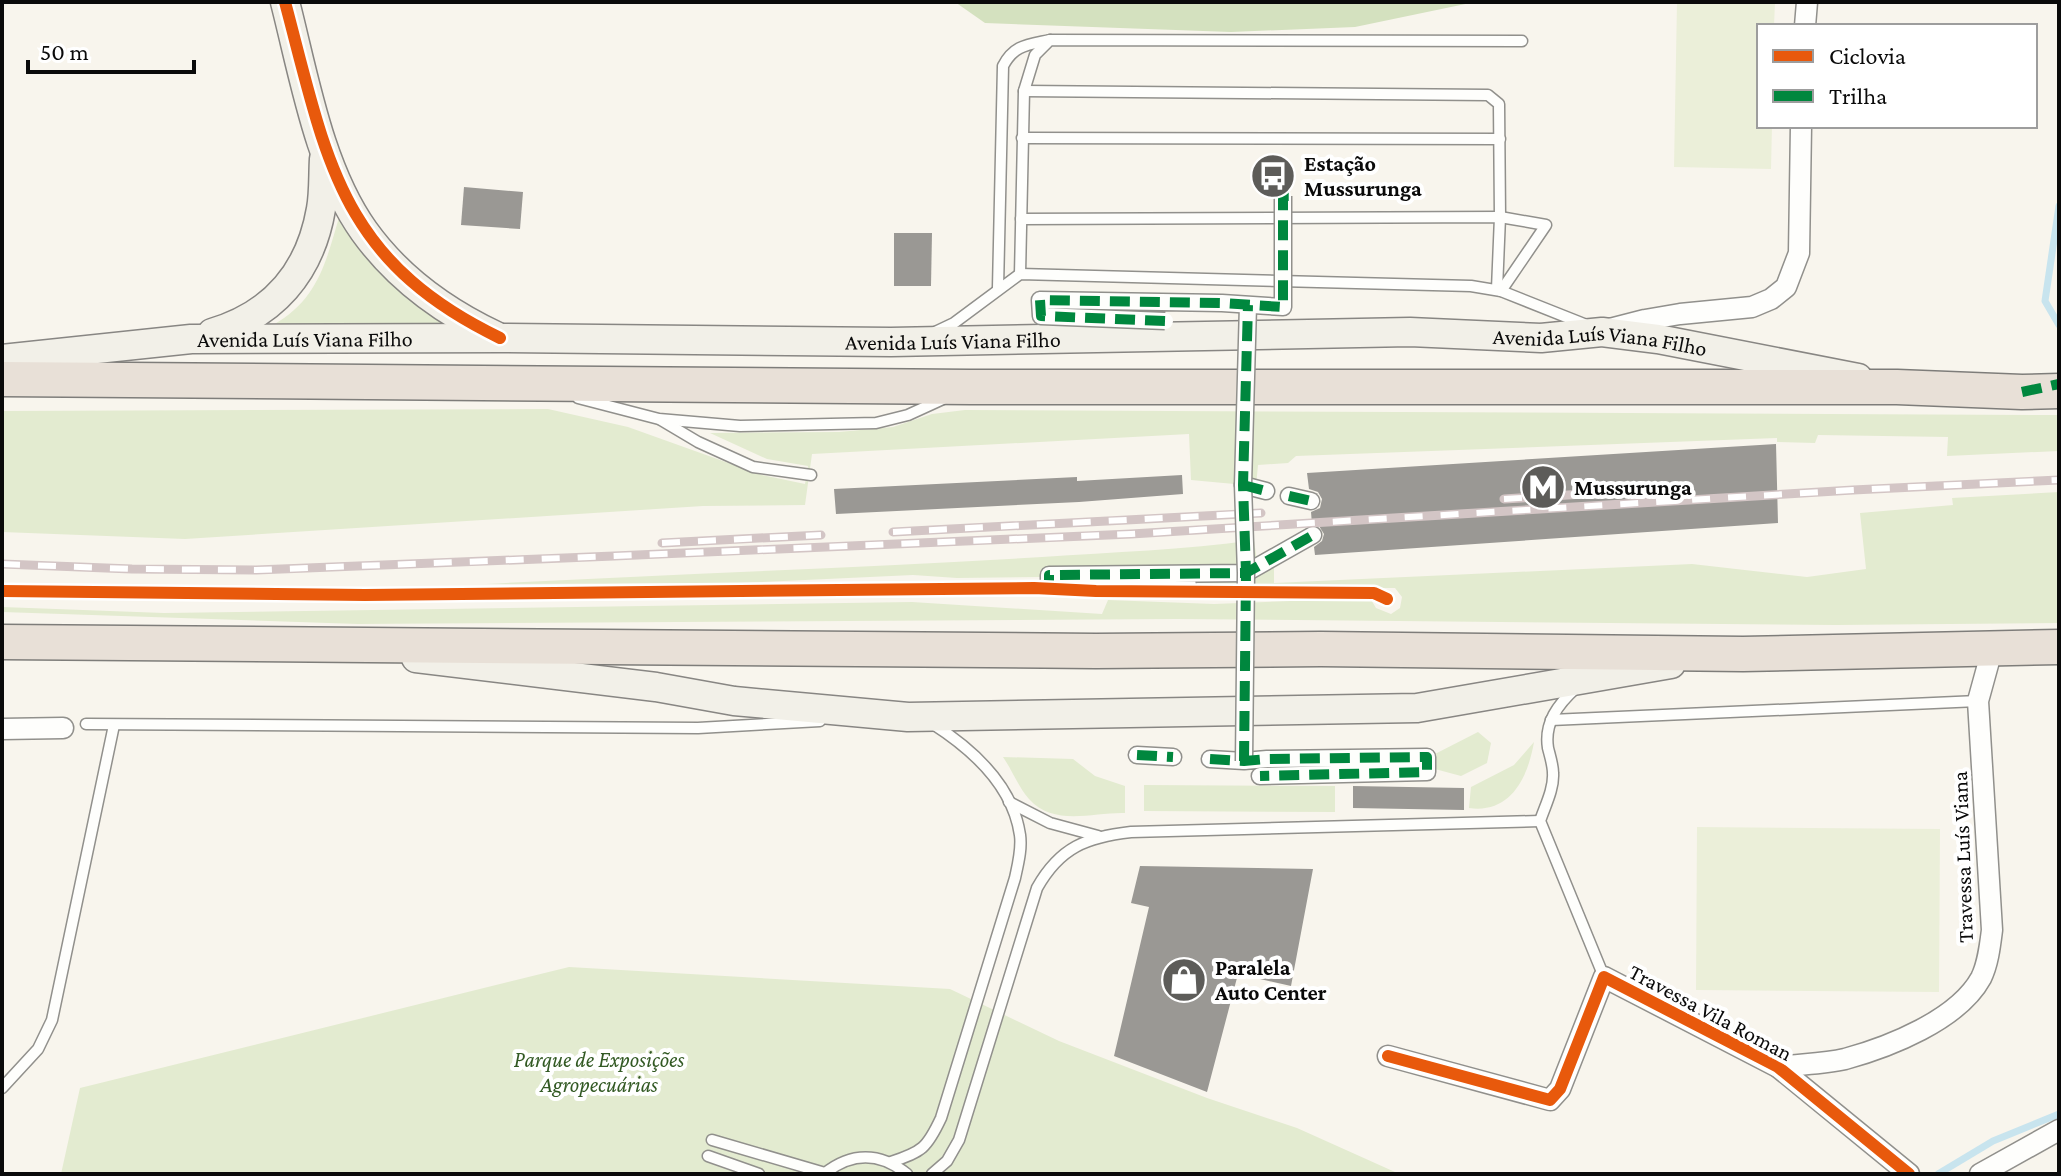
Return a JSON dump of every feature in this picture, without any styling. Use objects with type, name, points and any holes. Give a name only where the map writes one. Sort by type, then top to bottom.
[{"type":"highway","name":"Avenida Luís Viana Filho","points":[[2,379],[970,387],[1897,387],[2059,391]]},
{"type":"highway","points":[[2,642],[1743,654],[2059,647]]},
{"type":"main road","points":[[285,2],[325,150],[342,193],[364,231],[398,269],[437,303],[464,321],[500,338]]},
{"type":"main road","points":[[191,339],[237,325],[266,309],[290,283],[310,250],[321,209],[325,150]]},
{"type":"main road","name":"Avenida Luís Viana Filho","points":[[2,359],[191,339],[891,342],[1410,332],[1541,338],[1602,332],[1782,361],[1897,387]]},
{"type":"main road","points":[[292,644],[656,687],[734,701],[915,717],[1417,708],[1597,675],[1743,654]]},
{"type":"street","points":[[1805,24],[1807,2]]},
{"type":"street","points":[[1602,332],[1668,316],[1752,307],[1771,299],[1786,287],[1799,253],[1801,128]]},
{"type":"street","points":[[1052,309],[1165,315],[1165,321],[1041,316],[1040,300],[1283,307],[1283,196],[1291,196]]},
{"type":"street","points":[[1244,761],[1246,573],[1243,485],[1248,305]]},
{"type":"street","points":[[1243,485],[1266,491]]},
{"type":"street","points":[[1289,496],[1311,501]]},
{"type":"street","points":[[1097,580],[1187,580],[1188,587],[1049,586],[1049,575],[1246,573],[1313,535]]},
{"type":"street","name":"Travessa Luís Viana","points":[[1778,1067],[1844,1059],[1932,1025],[1967,997],[1981,978],[1990,953],[1992,930],[1978,701],[1992,650]]},
{"type":"street","points":[[2,729],[63,728]]},
{"type":"street","points":[[1137,755],[1173,757]]},
{"type":"street","points":[[1210,759],[1427,757],[1427,772],[1260,776]]},
{"type":"street","points":[[1388,1056],[1550,1100],[1560,1089],[1604,977]]},
{"type":"street","name":"Travessa Vila Roman","points":[[1604,977],[1778,1067],[1907,1172]]},
{"type":"street","points":[[1980,1174],[2059,1130]]},
{"type":"lane","points":[[1020,274],[1024,91],[1035,55],[1050,40]]},
{"type":"lane","points":[[998,288],[1003,66],[1010,54],[1023,46],[1050,40],[1522,41]]},
{"type":"lane","points":[[1024,91],[1488,95],[1499,104],[1499,290]]},
{"type":"lane","points":[[1022,138],[1500,139]]},
{"type":"lane","points":[[1021,219],[1500,217],[1546,225],[1499,290]]},
{"type":"lane","points":[[891,342],[931,335],[954,323],[1020,274],[1471,286],[1499,290],[1602,332]]},
{"type":"lane","points":[[529,382],[659,419],[740,426],[876,423],[908,415],[970,387]]},
{"type":"lane","points":[[659,419],[698,442],[753,467],[811,475]]},
{"type":"lane","points":[[698,442],[694,435],[701,421]]},
{"type":"lane","points":[[1597,675],[1563,700],[1551,720],[1547,737],[1553,784],[1540,821],[1604,977]]},
{"type":"lane","points":[[1551,720],[1978,701]]},
{"type":"lane","points":[[86,724],[698,728],[915,717],[957,740],[996,779],[1009,802],[1020,834],[1015,878],[941,1118],[929,1143],[917,1154],[891,1162]]},
{"type":"lane","points":[[2,1088],[38,1049],[52,1020],[114,725]]},
{"type":"lane","points":[[1009,802],[1050,823],[1098,836]]},
{"type":"lane","points":[[932,1174],[947,1161],[959,1140],[1037,888],[1054,863],[1072,848],[1098,836],[1167,830],[1540,821]]},
{"type":"lane","points":[[712,1140],[824,1174],[839,1163],[856,1157],[874,1157],[891,1162],[907,1174]]},
{"type":"lane","points":[[708,1156],[759,1174]]},
{"type":"green space","points":[[955,2],[1475,2],[1355,27],[1231,32],[985,23]]},
{"type":"green space","points":[[1677,2],[1775,2],[1774,24],[1757,24],[1757,128],[1772,128],[1771,169],[1674,167]]},
{"type":"green space","points":[[340,214],[451,328],[273,325],[289,315],[311,291],[325,263]]},
{"type":"green space","points":[[548,409],[628,427],[762,475],[805,484],[808,466],[767,459],[710,433],[839,432],[893,427],[932,414],[965,410],[2059,415],[2059,451],[1947,456],[1948,437],[1818,435],[1815,443],[1777,442],[1777,438],[1296,456],[1288,463],[1258,465],[1256,486],[1191,480],[1189,434],[812,454],[805,505],[703,506],[185,539],[2,532],[2,411]]},
{"type":"green space","points":[[2059,492],[2059,623],[1836,625],[1176,619],[358,624],[2,612],[2,607],[164,613],[912,602],[1102,614],[1108,600],[1214,604],[1370,598],[1376,608],[1391,614],[1400,608],[1402,597],[1395,588],[1247,588],[1040,577],[913,575],[741,583],[486,584],[1042,557],[1254,540],[1258,568],[1274,567],[1274,583],[1692,564],[1807,577],[1866,569],[1860,513],[1953,505],[1952,498]]},
{"type":"green space","points":[[1478,732],[1491,743],[1487,763],[1461,776],[1435,769],[1433,755]]},
{"type":"green space","points":[[1534,742],[1527,768],[1515,790],[1496,805],[1469,808],[1471,787],[1514,765]]},
{"type":"green space","points":[[1003,757],[1073,759],[1095,776],[1125,786],[1125,813],[1074,816],[1050,813],[1039,808],[1022,790]]},
{"type":"green space","points":[[1144,785],[1335,786],[1335,812],[1144,811]]},
{"type":"green space","points":[[1697,827],[1940,829],[1939,992],[1696,990]]},
{"type":"green space","name":"Parque de Exposições Agropecuárias","points":[[569,967],[950,989],[1059,1041],[1207,1098],[1297,1128],[1395,1174],[61,1174],[80,1088]]},
{"type":"building","points":[[464,187],[523,192],[520,229],[461,225]]},
{"type":"building","points":[[894,233],[932,233],[931,286],[894,286]]},
{"type":"building","name":"Mussurunga","points":[[1776,444],[1778,523],[1315,555],[1314,547],[1322,541],[1324,534],[1319,526],[1312,524],[1311,512],[1320,508],[1322,499],[1318,492],[1309,489],[1307,473]]},
{"type":"building","points":[[1182,475],[1183,494],[836,514],[834,489],[1077,477],[1077,481]]},
{"type":"building","points":[[1353,786],[1464,788],[1464,810],[1353,808]]},
{"type":"building","name":"Paralela Auto Center","points":[[1140,866],[1313,869],[1291,986],[1238,974],[1207,1092],[1114,1056],[1149,907],[1131,903]]},
{"type":"waterway","points":[[2059,206],[2045,301],[2059,325]]},
{"type":"waterway","points":[[1938,1174],[1993,1141],[2059,1114]]},
{"type":"railway","points":[[2,564],[256,570],[614,556],[1131,534],[2059,480]]},
{"type":"railway","points":[[1504,499],[1648,490]]},
{"type":"railway","points":[[893,532],[1261,513]]},
{"type":"railway","points":[[662,543],[821,535]]},
{"type":"marked path","points":[[1165,321],[1041,316],[1040,300],[1283,307],[1283,196],[1291,196]]},
{"type":"marked path","points":[[1244,761],[1246,573],[1243,485],[1248,305]]},
{"type":"marked path","points":[[2022,392],[2059,384]]},
{"type":"marked path","points":[[1243,485],[1266,491]]},
{"type":"marked path","points":[[1289,496],[1311,501]]},
{"type":"marked path","points":[[1057,586],[1049,586],[1049,575],[1246,573],[1313,535]]},
{"type":"marked path","points":[[1137,755],[1173,757]]},
{"type":"marked path","points":[[1210,759],[1427,757],[1427,772],[1260,776]]},
{"type":"cycle path","points":[[285,2],[329,157],[348,200],[372,239],[404,275],[446,308],[500,338]]},
{"type":"cycle path","points":[[2,591],[365,595],[1034,588],[1374,593],[1387,599]]},
{"type":"cycle path","points":[[1388,1056],[1550,1100],[1560,1089],[1604,977],[1778,1067],[1909,1174]]},
{"type":"place","name":"Estação Mussurunga","points":[[1273,176]]},
{"type":"place","name":"Mussurunga","points":[[1543,487]]},
{"type":"place","name":"Paralela Auto Center","points":[[1184,980]]}]
